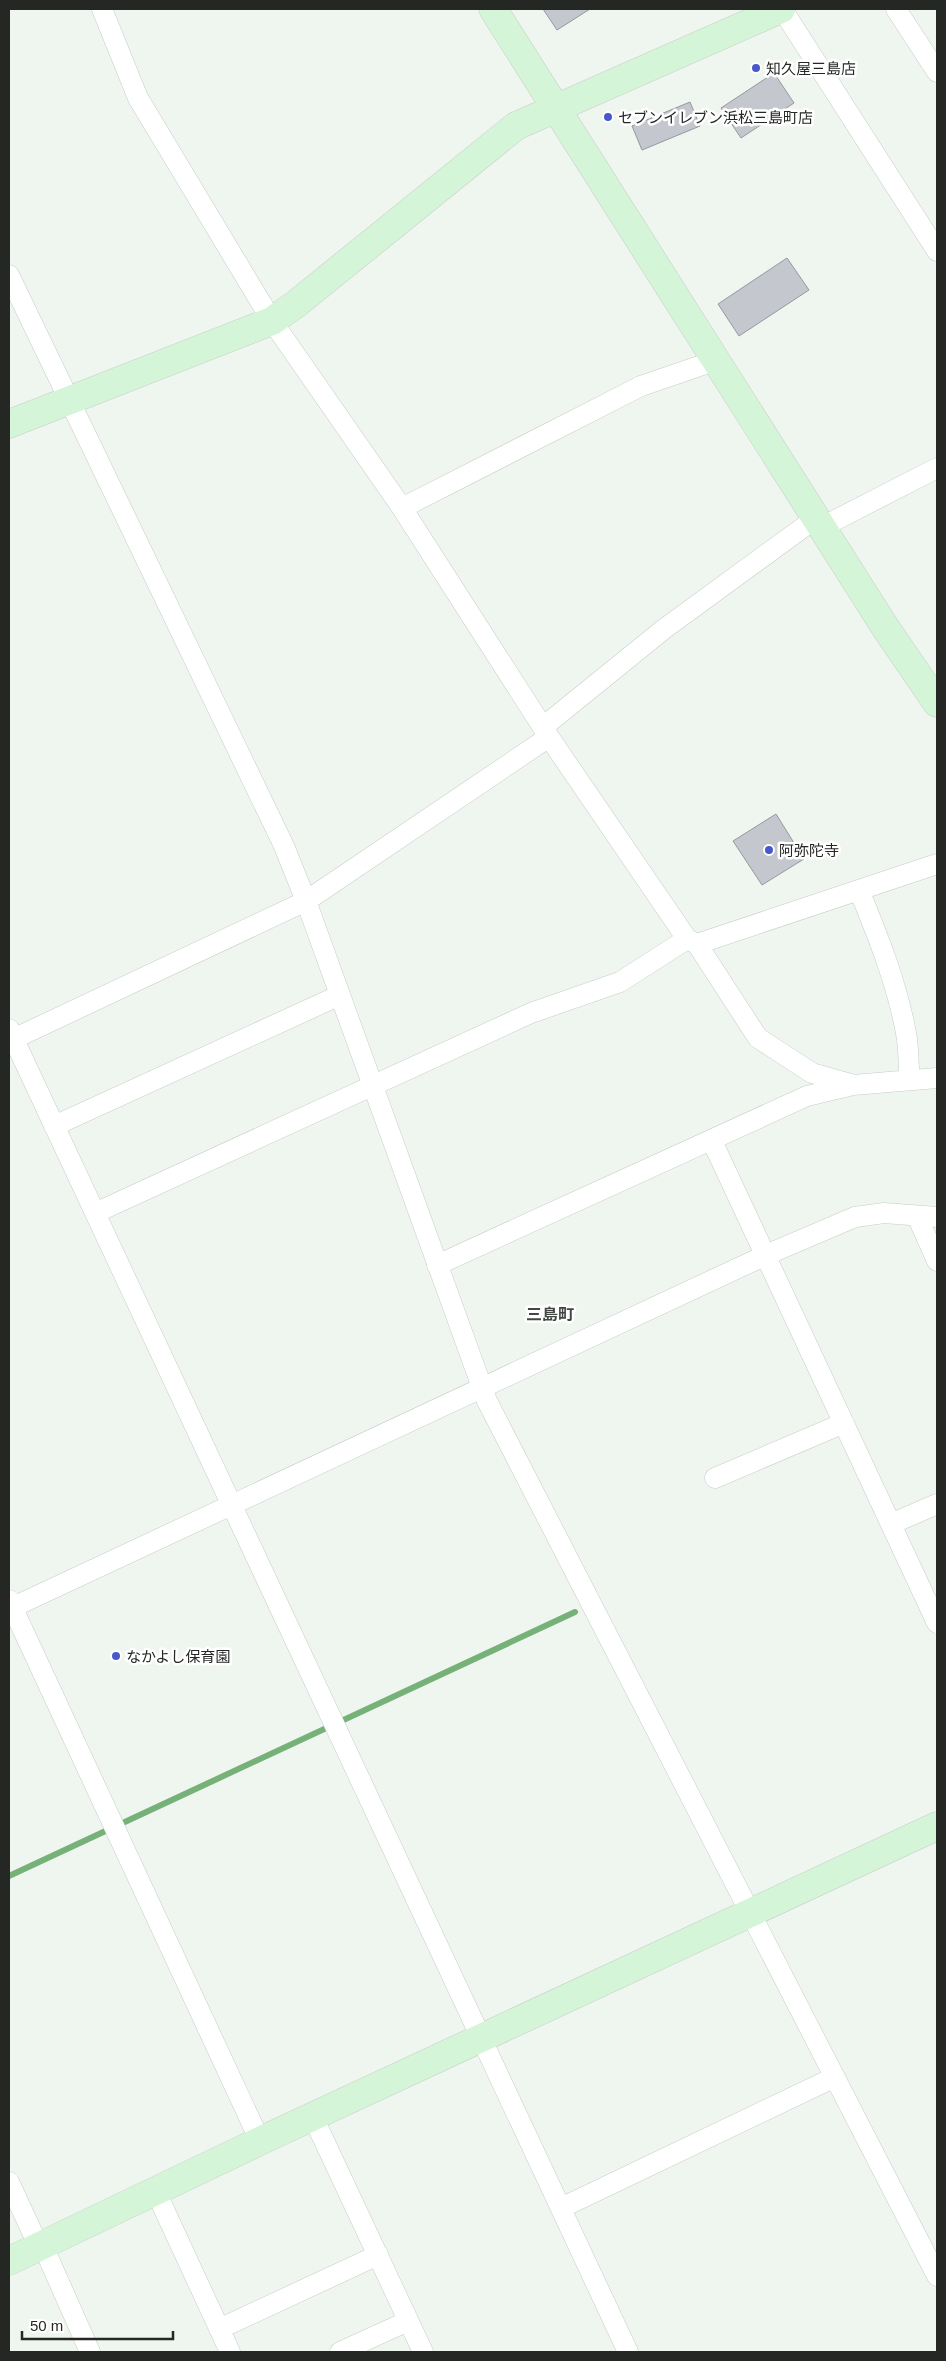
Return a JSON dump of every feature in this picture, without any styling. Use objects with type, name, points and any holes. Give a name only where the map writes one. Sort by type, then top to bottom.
[{"type":"street","points":[[102,9],[138,98],[272,321],[402,508],[546,732],[758,1038],[812,1073],[853,1084]]},
{"type":"street","points":[[493,9],[558,108],[885,627],[937,703]]},
{"type":"street","points":[[9,424],[272,321],[296,304],[516,126],[782,9],[937,251]]},
{"type":"street","points":[[896,9],[937,72]]},
{"type":"street","points":[[9,275],[284,846],[306,901],[482,1388],[937,2276]]},
{"type":"street","points":[[402,508],[641,386],[717,360]]},
{"type":"street","points":[[628,2352],[232,1504],[10,1036],[306,901],[546,732],[664,629],[819,523],[937,468]]},
{"type":"street","points":[[95,1213],[531,1013],[620,982],[692,942],[937,864]]},
{"type":"street","points":[[859,890],[887,965],[898,1004],[906,1034],[910,1080]]},
{"type":"street","points":[[54,1126],[340,995]]},
{"type":"street","points":[[437,1266],[807,1096],[853,1084],[937,1078]]},
{"type":"street","points":[[712,1141],[937,1623]]},
{"type":"street","points":[[260,2141],[10,1605],[232,1504],[766,1255],[855,1217],[884,1213],[937,1217]]},
{"type":"street","points":[[917,1216],[937,1261]]},
{"type":"street","points":[[715,1478],[844,1424]]},
{"type":"street","points":[[891,1524],[937,1504]]},
{"type":"street","points":[[9,2261],[313,2116],[937,1826]]},
{"type":"street","points":[[561,2208],[835,2077]]},
{"type":"street","points":[[313,2116],[423,2352]]},
{"type":"street","points":[[9,2182],[90,2352]]},
{"type":"street","points":[[156,2192],[230,2352]]},
{"type":"street","points":[[219,2329],[378,2256]]},
{"type":"street","points":[[340,2352],[408,2321]]},
{"type":"building","points":[[543,9],[590,9],[557,30]]},
{"type":"building","points":[[774,73],[794,103],[741,138],[721,108]]},
{"type":"building","points":[[690,102],[700,126],[642,150],[632,126]]},
{"type":"building","points":[[787,258],[809,290],[739,336],[718,304]]},
{"type":"building","name":"阿弥陀寺","points":[[776,814],[804,859],[762,885],[733,841]]},
{"type":"waterway","points":[[9,1876],[575,1612]]},
{"type":"place","name":"知久屋三島店","points":[[756,68]]},
{"type":"place","name":"セブンイレブン浜松三島町店","points":[[608,117]]},
{"type":"place","name":"阿弥陀寺","points":[[769,850]]},
{"type":"place","name":"なかよし保育園","points":[[116,1656]]},
{"type":"district","name":"三島町","points":[[550,1314]]}]
